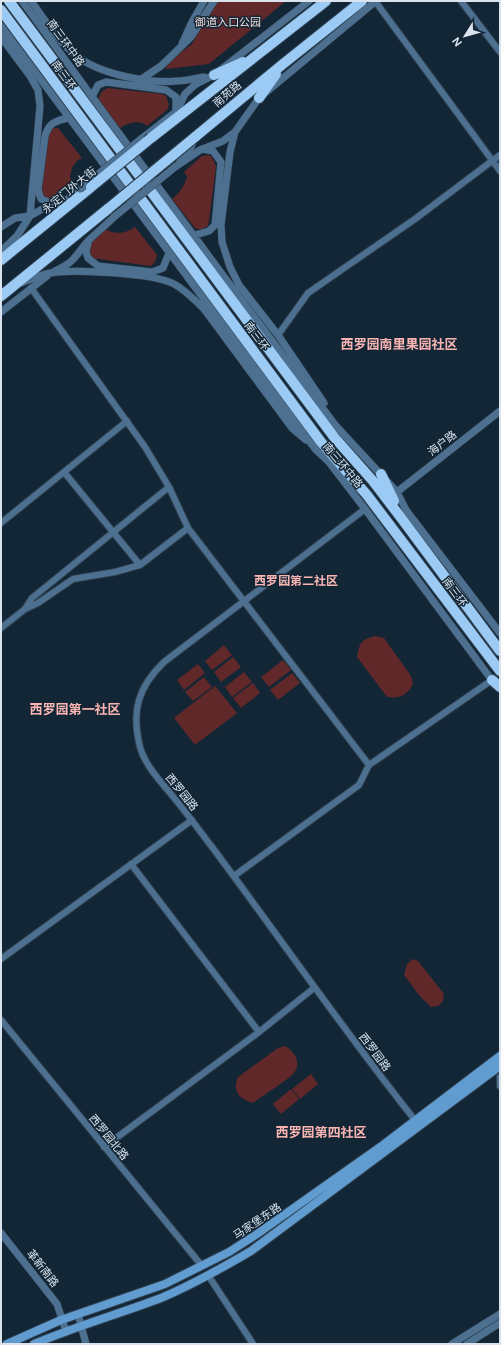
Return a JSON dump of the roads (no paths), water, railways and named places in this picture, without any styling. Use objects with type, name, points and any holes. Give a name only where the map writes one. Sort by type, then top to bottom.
[{"type":"highway","name":"南苑路","points":[[151,138],[262,53],[326,1]]},
{"type":"highway","name":"南苑路","points":[[112,213],[195,137],[362,1]]},
{"type":"highway","name":"南三环","points":[[14,3],[322,420],[402,519],[499,649]]},
{"type":"highway","name":"南三环","points":[[1,10],[318,446],[367,495],[500,671]]},
{"type":"highway","points":[[214,75],[262,53]]},
{"type":"highway","points":[[259,98],[283,64]]},
{"type":"highway","name":"永定门外大街","points":[[1,260],[151,138]]},
{"type":"highway","points":[[1,296],[112,213]]},
{"type":"highway","points":[[322,420],[336,426]]},
{"type":"highway","points":[[318,446],[329,462]]},
{"type":"highway","points":[[381,474],[402,519]]},
{"type":"main road","points":[[490,1068],[500,1056]]},
{"type":"main road","points":[[490,1068],[500,1066]]},
{"type":"main road","name":"马家堡东路","points":[[34,1344],[81,1325],[162,1298],[208,1275],[250,1251],[490,1068]]},
{"type":"main road","name":"马家堡东路","points":[[7,1344],[61,1320],[166,1284],[202,1266],[258,1234],[417,1123]]},
{"type":"street","points":[[31,1],[59,38],[78,57],[98,68],[140,80],[176,82],[214,75]]},
{"type":"street","points":[[181,48],[192,22],[204,1]]},
{"type":"street","points":[[140,80],[161,66],[181,48],[191,37],[214,1]]},
{"type":"street","points":[[176,111],[185,94],[196,84],[214,75],[309,1]]},
{"type":"street","points":[[1,312],[52,273],[77,258],[112,213],[202,149],[223,142],[235,132],[259,98],[376,1],[500,171]]},
{"type":"street","points":[[461,1],[500,52]]},
{"type":"street","name":"南三环中路","points":[[14,3],[92,98],[336,426],[397,492],[406,510],[500,633]]},
{"type":"street","name":"南三环中路","points":[[1,26],[169,252],[318,446]]},
{"type":"street","points":[[1,37],[30,76],[38,90],[40,106],[30,216],[14,218],[1,227]]},
{"type":"street","points":[[92,98],[98,85],[106,82],[166,90],[176,97],[176,111]]},
{"type":"street","name":"永定门外大街","points":[[1,250],[17,236],[30,216],[44,208],[65,201],[176,111]]},
{"type":"street","points":[[65,201],[52,203],[41,199],[38,190],[47,127],[52,122],[68,118]]},
{"type":"street","points":[[235,132],[230,152],[221,225],[222,242],[230,267],[239,285],[278,335],[357,449]]},
{"type":"street","points":[[175,167],[191,148],[195,137]]},
{"type":"street","points":[[195,236],[209,231],[215,224],[220,162],[213,152],[202,149]]},
{"type":"street","points":[[278,335],[308,293],[415,219],[500,155]]},
{"type":"street","points":[[89,241],[86,252],[88,258],[98,266],[152,272],[158,271],[167,263],[169,252]]},
{"type":"street","points":[[14,286],[52,273],[84,271],[154,277],[174,284],[193,298],[204,309],[292,428],[318,446]]},
{"type":"street","points":[[31,288],[127,421],[169,487],[188,528],[369,765]]},
{"type":"street","name":"海户路","points":[[397,492],[500,411]]},
{"type":"street","points":[[1,523],[127,421]]},
{"type":"street","name":"南三环中路","points":[[329,462],[496,683],[500,691]]},
{"type":"street","points":[[64,472],[140,565]]},
{"type":"street","points":[[25,609],[32,598],[169,487]]},
{"type":"street","name":"西罗园路","points":[[365,509],[152,673],[136,704],[136,725],[140,748],[153,772],[192,820],[314,988],[417,1123]]},
{"type":"street","points":[[1,628],[25,609],[38,603],[73,580],[115,572],[140,565],[188,528]]},
{"type":"street","points":[[234,876],[358,785],[369,765],[496,683]]},
{"type":"street","points":[[1,959],[192,820]]},
{"type":"street","points":[[131,864],[259,1032]]},
{"type":"street","points":[[104,1147],[259,1032],[314,988]]},
{"type":"street","name":"西罗园北路","points":[[1,1020],[202,1266]]},
{"type":"street","points":[[500,1077],[500,1086]]},
{"type":"street","name":"革新南路","points":[[1,1233],[57,1304],[61,1320],[66,1331]]},
{"type":"street","points":[[208,1275],[253,1344]]},
{"type":"street","points":[[78,1314],[86,1344]]},
{"type":"street","points":[[452,1344],[500,1314]]},
{"type":"street","points":[[467,1344],[500,1323]]},
{"type":"district","name":"西罗园南里果园社区","points":[[399,344]]},
{"type":"district","name":"西罗园第二社区","points":[[296,581]]},
{"type":"district","name":"西罗园第一社区","points":[[75,709]]},
{"type":"district","name":"西罗园第四社区","points":[[321,1132]]},
{"type":"park label","name":"御道入口公园","points":[[228,22]]}]
